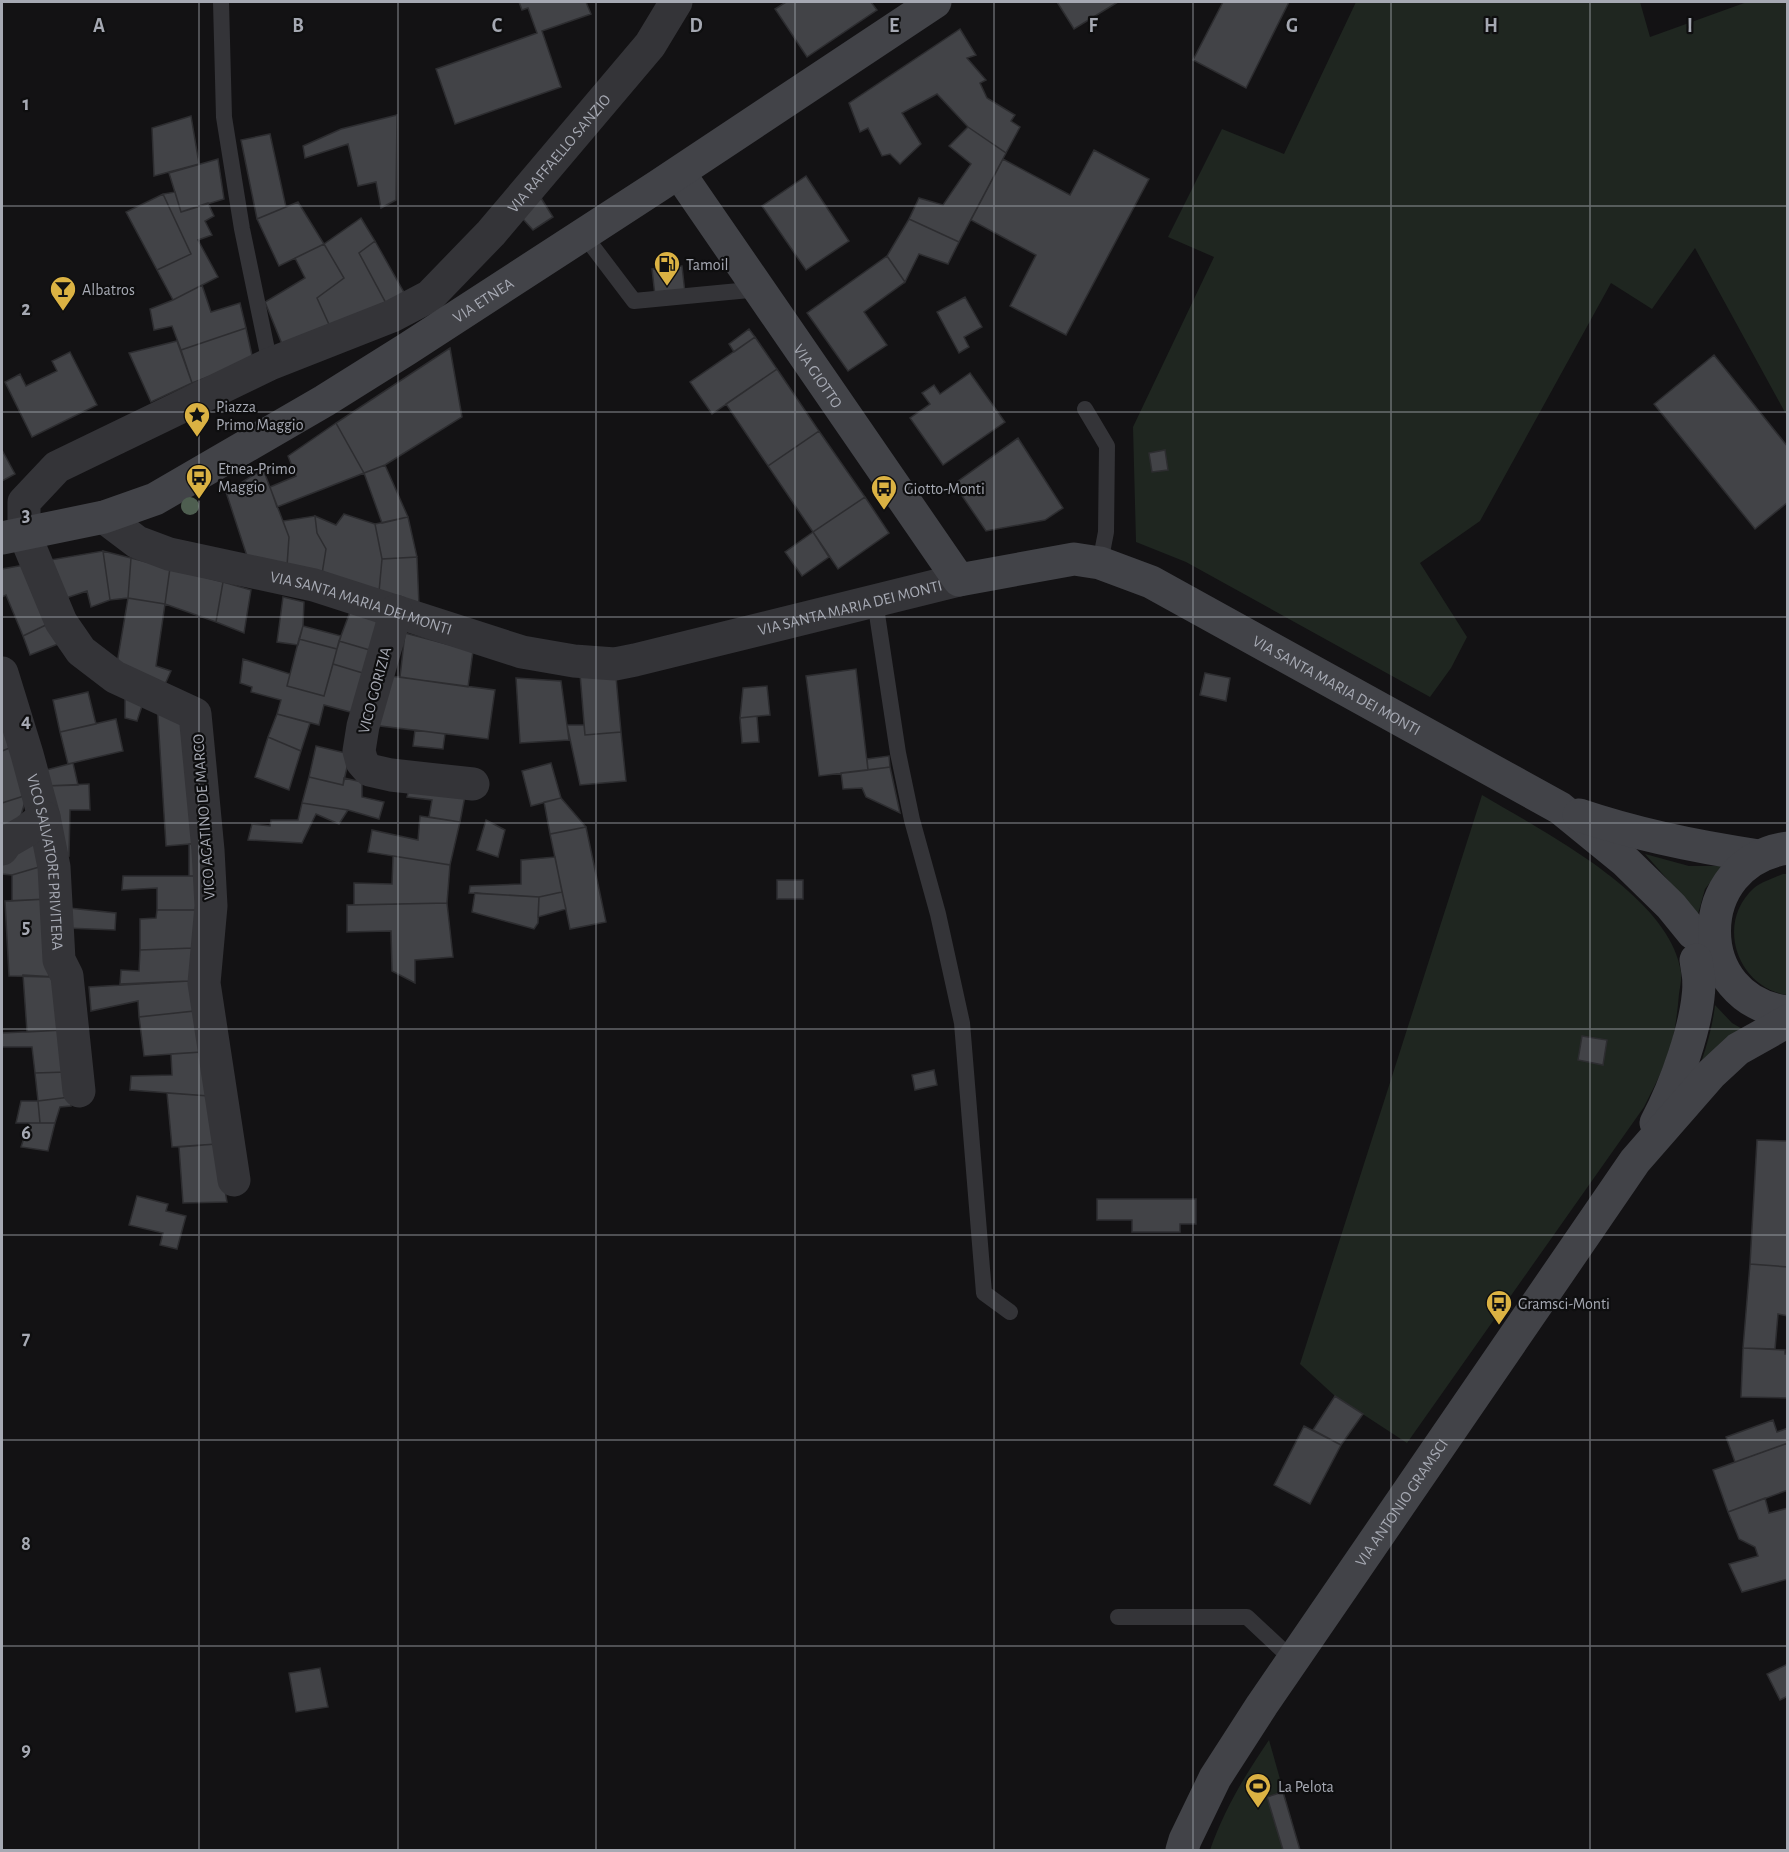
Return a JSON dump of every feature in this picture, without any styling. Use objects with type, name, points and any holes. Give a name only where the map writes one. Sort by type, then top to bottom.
[{"type":"main road","name":"VIA ETNEA","points":[[13,535],[104,517],[155,499],[324,401],[584,235],[935,2]]},
{"type":"main road","name":"VIA GIOTTO","points":[[679,172],[959,580]]},
{"type":"main road","name":"VIA SANTA MARIA DEI MONTI","points":[[959,580],[1074,559],[1100,563],[1151,582],[1560,808]]},
{"type":"main road","points":[[1560,808],[1617,828],[1668,840],[1777,849]]},
{"type":"main road","points":[[1560,808],[1625,861],[1671,906],[1704,941],[1733,984],[1748,998],[1766,1007],[1788,1012]]},
{"type":"main road","points":[[1635,1161],[1664,1107],[1684,1053],[1694,1017],[1704,941],[1713,929],[1716,909],[1722,893],[1744,866],[1777,849]]},
{"type":"main road","points":[[1635,1161],[1711,1074],[1738,1049],[1788,1022]]},
{"type":"main road","name":"VIA ANTONIO GRAMSCI","points":[[1182,1851],[1215,1778],[1262,1705],[1635,1161]]},
{"type":"street","name":"VIA RAFFAELLO SANZIO","points":[[13,535],[24,502],[57,467],[270,363],[392,316],[430,296],[491,233],[650,45],[676,2]]},
{"type":"street","name":"VIA SANTA MARIA DEI MONTI","points":[[104,517],[137,542],[169,554],[314,585],[522,652],[574,661],[615,664],[959,580]]},
{"type":"street","name":"VICO AGATINO DE MARCO","points":[[13,535],[61,622],[81,651],[115,677],[195,714],[211,906],[204,983],[234,1180]]},
{"type":"street","name":"VICO GORIZIA","points":[[396,611],[363,726],[359,751],[362,762],[369,770],[391,775],[472,784]]},
{"type":"street","name":"VICO SALVATORE PRIVITERA","points":[[2,673],[44,817],[54,867],[59,960],[67,976],[79,1091]]},
{"type":"street","points":[[2,849],[7,842],[44,817]]},
{"type":"lane","points":[[221,2],[224,117],[242,229],[270,363]]},
{"type":"lane","points":[[584,235],[634,301],[760,289]]},
{"type":"lane","points":[[1085,409],[1107,446],[1106,532],[1100,563]]},
{"type":"lane","points":[[875,601],[912,820],[938,914],[962,1023],[984,1293],[1010,1312]]},
{"type":"lane","points":[[1118,1617],[1247,1617],[1294,1661]]},
{"type":"shaded area","points":[[1356,2],[1640,2],[1650,37],[1747,2],[1787,2],[1787,416],[1695,248],[1652,309],[1611,283],[1480,521],[1420,563],[1467,637],[1451,668],[1430,697],[1186,562],[1136,542],[1133,427],[1214,257],[1168,237],[1222,129],[1284,154]]},
{"type":"shaded area","points":[[1482,795],[1600,868],[1629,892],[1654,917],[1672,944],[1681,972],[1681,983],[1670,1049],[1644,1107],[1407,1443],[1335,1396],[1300,1364]]},
{"type":"shaded area","points":[[1645,854],[1689,866],[1723,866],[1705,889],[1698,914]]},
{"type":"shaded area","points":[[1787,874],[1787,995],[1770,990],[1755,980],[1744,967],[1737,952],[1734,935],[1736,918],[1742,902],[1754,888]]},
{"type":"shaded area","points":[[1715,1005],[1732,1023],[1751,1034],[1696,1078],[1710,1033]]},
{"type":"shaded area","name":"La Pelota","points":[[1269,1740],[1300,1850],[1210,1850],[1236,1793]]},
{"type":"building","points":[[519,2],[586,2],[591,14],[542,31],[561,87],[455,124],[436,69],[537,33],[528,8],[522,10]]},
{"type":"building","points":[[786,2],[871,2],[877,10],[807,57],[775,9]]},
{"type":"building","points":[[1057,2],[1118,2],[1074,29]]},
{"type":"building","points":[[1223,2],[1289,2],[1246,88],[1193,60]]},
{"type":"building","points":[[960,29],[976,55],[967,58],[986,80],[980,83],[987,98],[1015,115],[1011,121],[1020,127],[1006,153],[968,127],[937,94],[902,113],[921,144],[900,164],[890,154],[882,156],[868,128],[860,132],[849,103]]},
{"type":"building","points":[[397,115],[396,200],[381,208],[376,182],[358,186],[348,144],[305,158],[303,146],[341,129]]},
{"type":"building","points":[[191,116],[199,164],[154,176],[152,128]]},
{"type":"building","points":[[968,127],[1006,153],[959,242],[909,219],[919,198],[943,205],[971,164],[949,146]]},
{"type":"building","points":[[270,134],[286,207],[257,219],[241,140]]},
{"type":"building","points":[[1094,150],[1149,179],[1066,335],[1010,306],[1036,255],[971,220],[1003,159],[1070,195]]},
{"type":"building","points":[[218,159],[224,199],[181,212],[169,173]]},
{"type":"building","points":[[806,176],[849,241],[806,270],[762,206]]},
{"type":"building","points":[[175,192],[181,212],[208,203],[214,216],[205,221],[212,235],[198,240],[218,277],[173,300],[157,270],[191,254],[163,194]]},
{"type":"building","points":[[163,194],[191,254],[157,270],[126,212]]},
{"type":"building","points":[[541,198],[553,217],[533,230],[522,218]]},
{"type":"building","points":[[298,202],[324,244],[279,266],[257,219]]},
{"type":"building","points":[[361,218],[375,241],[359,253],[388,307],[332,331],[317,298],[344,278],[324,244]]},
{"type":"building","points":[[909,219],[959,242],[948,264],[919,254],[905,282],[887,256]]},
{"type":"building","points":[[375,241],[406,296],[388,307],[359,253]]},
{"type":"building","points":[[324,244],[344,278],[317,298],[332,331],[284,349],[265,302],[305,278],[295,258]]},
{"type":"building","points":[[887,256],[905,282],[864,312],[887,345],[848,371],[807,313]]},
{"type":"building","points":[[682,266],[686,302],[656,305],[652,269]]},
{"type":"building","points":[[202,285],[211,312],[240,303],[246,328],[181,350],[172,326],[154,330],[150,309]]},
{"type":"building","points":[[965,297],[982,327],[964,337],[969,347],[959,353],[937,312]]},
{"type":"building","points":[[246,328],[253,360],[192,383],[181,350]]},
{"type":"building","points":[[749,329],[755,337],[734,352],[729,344]]},
{"type":"building","points":[[755,337],[777,369],[712,414],[690,382]]},
{"type":"building","points":[[177,341],[192,383],[151,402],[129,353]]},
{"type":"building","points":[[450,348],[462,417],[385,465],[364,473],[336,423]]},
{"type":"building","points":[[70,352],[97,405],[32,437],[5,382],[20,374],[26,386],[57,371],[52,361]]},
{"type":"building","points":[[1714,355],[1788,447],[1788,502],[1755,529],[1654,404]]},
{"type":"building","points":[[777,369],[819,431],[768,466],[726,404]]},
{"type":"building","points":[[970,373],[1005,422],[943,465],[910,418],[930,404],[922,393],[934,385],[940,394]]},
{"type":"building","points":[[336,423],[364,473],[277,507],[270,487],[296,476],[288,456]]},
{"type":"building","points":[[819,431],[865,497],[813,532],[768,466]]},
{"type":"building","points":[[1018,438],[1063,508],[1045,520],[986,531],[954,484]]},
{"type":"building","points":[[2,450],[15,474],[2,481]]},
{"type":"building","points":[[1165,450],[1168,470],[1152,472],[1149,453]]},
{"type":"building","points":[[385,465],[408,517],[382,523],[364,473]]},
{"type":"building","points":[[263,469],[289,537],[287,566],[248,559],[226,492]]},
{"type":"building","points":[[865,497],[889,533],[838,569],[813,532]]},
{"type":"building","points":[[344,514],[375,524],[382,559],[379,592],[322,574],[326,549],[317,533],[315,516],[336,525]]},
{"type":"building","points":[[315,516],[317,533],[326,549],[322,574],[287,566],[289,537],[283,521]]},
{"type":"building","points":[[408,517],[417,557],[382,559],[375,524]]},
{"type":"building","points":[[813,532],[829,557],[802,576],[785,552]]},
{"type":"building","points":[[103,551],[131,558],[128,598],[110,600]]},
{"type":"building","points":[[103,551],[110,600],[91,607],[87,591],[57,601],[44,561]]},
{"type":"building","points":[[417,557],[419,606],[379,592],[382,559]]},
{"type":"building","points":[[131,558],[170,568],[165,604],[128,598]]},
{"type":"building","points":[[24,565],[52,622],[23,636],[6,595],[2,597],[2,569]]},
{"type":"building","points":[[170,568],[223,582],[216,622],[165,604]]},
{"type":"building","points":[[223,582],[251,590],[244,633],[216,622]]},
{"type":"building","points":[[283,597],[304,602],[303,626],[298,645],[277,642]]},
{"type":"building","points":[[128,598],[165,604],[156,666],[171,671],[162,691],[116,669]]},
{"type":"building","points":[[350,612],[383,620],[373,651],[339,641]]},
{"type":"building","points":[[52,622],[63,642],[30,655],[23,636]]},
{"type":"building","points":[[303,626],[341,636],[337,649],[299,639]]},
{"type":"building","points":[[405,633],[473,651],[468,687],[400,677]]},
{"type":"building","points":[[299,639],[337,649],[324,696],[287,686]]},
{"type":"building","points":[[339,641],[373,651],[366,674],[333,664]]},
{"type":"building","points":[[243,659],[290,674],[287,686],[324,696],[333,664],[366,674],[354,713],[324,705],[319,725],[277,714],[281,700],[251,692],[252,687],[240,683]]},
{"type":"building","points":[[856,669],[868,770],[819,776],[806,676]]},
{"type":"building","points":[[1205,673],[1230,678],[1226,701],[1200,695]]},
{"type":"building","points":[[580,674],[616,677],[621,732],[585,735]]},
{"type":"building","points":[[383,675],[495,690],[488,739],[372,725]]},
{"type":"building","points":[[516,678],[561,681],[569,740],[520,743]]},
{"type":"building","points":[[767,686],[770,715],[740,718],[743,688]]},
{"type":"building","points":[[125,690],[145,697],[137,721],[125,718]]},
{"type":"building","points":[[88,692],[96,724],[60,732],[53,700]]},
{"type":"building","points":[[157,702],[187,716],[202,843],[166,846]]},
{"type":"building","points":[[277,714],[310,723],[301,751],[268,737]]},
{"type":"building","points":[[2,716],[12,747],[2,751]]},
{"type":"building","points":[[757,716],[759,742],[742,743],[740,718]]},
{"type":"building","points":[[116,719],[123,751],[68,764],[60,732]]},
{"type":"building","points":[[567,725],[584,725],[585,735],[621,732],[626,781],[580,785]]},
{"type":"building","points":[[415,730],[445,734],[443,749],[413,746]]},
{"type":"building","points":[[268,737],[301,751],[289,790],[255,777]]},
{"type":"building","points":[[316,746],[350,754],[343,785],[309,777]]},
{"type":"building","points":[[12,747],[27,795],[2,803],[2,751]]},
{"type":"building","points":[[889,756],[890,767],[868,770],[867,759]]},
{"type":"building","points":[[73,763],[78,785],[46,786],[42,771]]},
{"type":"building","points":[[551,763],[561,798],[531,806],[522,771]]},
{"type":"building","points":[[890,767],[900,813],[866,797],[862,788],[843,789],[841,773]]},
{"type":"building","points":[[309,777],[343,785],[344,778],[362,782],[362,797],[384,802],[379,819],[348,810],[302,803]]},
{"type":"building","points":[[89,784],[90,810],[70,810],[69,856],[61,857],[46,786]]},
{"type":"building","points":[[410,786],[465,796],[460,822],[429,817],[432,800],[407,797]]},
{"type":"building","points":[[27,795],[19,822],[2,838],[2,803]]},
{"type":"building","points":[[561,798],[586,827],[550,834],[544,802]]},
{"type":"building","points":[[302,803],[348,810],[339,824],[316,814],[302,843],[248,840],[252,824],[270,826],[271,820],[298,820]]},
{"type":"building","points":[[420,816],[460,822],[450,865],[368,852],[372,830],[418,840]]},
{"type":"building","points":[[486,820],[505,830],[498,857],[477,850]]},
{"type":"building","points":[[586,827],[606,922],[570,929],[550,834]]},
{"type":"building","points":[[33,838],[46,865],[12,875],[2,874],[2,859]]},
{"type":"building","points":[[202,843],[203,876],[189,876],[189,844]]},
{"type":"building","points":[[393,856],[450,865],[447,903],[354,905],[354,883],[392,884]]},
{"type":"building","points":[[555,857],[562,892],[539,897],[469,893],[470,886],[521,884],[521,860]]},
{"type":"building","points":[[46,865],[47,899],[12,901],[12,875]]},
{"type":"building","points":[[123,876],[203,876],[203,910],[157,910],[157,888],[122,890]]},
{"type":"building","points":[[777,880],[803,880],[803,899],[777,899]]},
{"type":"building","points":[[562,892],[566,909],[538,917],[539,897]]},
{"type":"building","points":[[475,893],[539,897],[538,923],[534,929],[472,912]]},
{"type":"building","points":[[47,899],[49,977],[9,976],[5,901]]},
{"type":"building","points":[[447,903],[453,957],[415,960],[415,983],[392,971],[391,931],[347,932],[347,905]]},
{"type":"building","points":[[69,908],[116,913],[115,930],[66,928]]},
{"type":"building","points":[[157,910],[203,910],[193,948],[140,950],[140,919],[156,918]]},
{"type":"building","points":[[193,948],[189,981],[120,984],[121,970],[139,971],[140,950]]},
{"type":"building","points":[[23,975],[56,977],[63,1030],[27,1032]]},
{"type":"building","points":[[189,981],[194,1011],[139,1017],[138,1001],[91,1011],[89,987]]},
{"type":"building","points":[[194,1011],[201,1052],[144,1056],[139,1017]]},
{"type":"building","points":[[63,1030],[67,1072],[35,1073],[32,1047],[2,1047],[2,1033]]},
{"type":"building","points":[[1582,1036],[1607,1040],[1603,1065],[1578,1060]]},
{"type":"building","points":[[201,1052],[209,1096],[130,1090],[131,1076],[172,1075],[171,1054]]},
{"type":"building","points":[[934,1070],[937,1085],[915,1090],[912,1075]]},
{"type":"building","points":[[67,1072],[70,1097],[38,1101],[35,1073]]},
{"type":"building","points":[[167,1093],[209,1096],[217,1144],[172,1147]]},
{"type":"building","points":[[70,1097],[71,1106],[60,1107],[55,1123],[40,1123],[38,1101]]},
{"type":"building","points":[[21,1101],[38,1101],[40,1123],[16,1123]]},
{"type":"building","points":[[29,1123],[55,1123],[48,1151],[21,1147]]},
{"type":"building","points":[[1757,1140],[1788,1141],[1788,1267],[1750,1264]]},
{"type":"building","points":[[217,1144],[227,1202],[183,1203],[179,1147]]},
{"type":"building","points":[[137,1196],[168,1204],[166,1211],[186,1216],[177,1249],[160,1245],[163,1233],[129,1225]]},
{"type":"building","points":[[1097,1199],[1196,1199],[1196,1224],[1180,1224],[1180,1232],[1132,1232],[1132,1220],[1097,1220]]},
{"type":"building","points":[[1750,1264],[1788,1267],[1788,1316],[1778,1314],[1775,1349],[1743,1348]]},
{"type":"building","points":[[1743,1348],[1785,1350],[1785,1354],[1788,1354],[1788,1398],[1741,1397]]},
{"type":"building","points":[[1335,1396],[1363,1414],[1341,1445],[1313,1430]]},
{"type":"building","points":[[1773,1420],[1777,1432],[1788,1428],[1788,1443],[1735,1462],[1726,1437]]},
{"type":"building","points":[[1304,1426],[1341,1445],[1310,1504],[1274,1485]]},
{"type":"building","points":[[1788,1443],[1788,1490],[1728,1512],[1713,1470]]},
{"type":"building","points":[[1765,1498],[1769,1513],[1788,1508],[1788,1579],[1742,1592],[1729,1564],[1758,1556],[1755,1547],[1739,1539],[1728,1512]]},
{"type":"building","points":[[1788,1664],[1788,1696],[1780,1700],[1767,1674]]},
{"type":"building","points":[[320,1668],[328,1707],[296,1712],[289,1673]]},
{"type":"building","points":[[1283,1792],[1300,1850],[1283,1850],[1267,1797]]},
{"type":"place","name":"Tamoil","points":[[667,287]]},
{"type":"place","name":"Albatros","points":[[63,312]]},
{"type":"place","name":"Piazza Primo Maggio","points":[[197,438]]},
{"type":"place","name":"Etnea-Primo Maggio","points":[[199,500]]},
{"type":"place","name":"Giotto-Monti","points":[[884,511]]},
{"type":"place","name":"Gramsci-Monti","points":[[1499,1326]]},
{"type":"place","name":"La Pelota","points":[[1258,1809]]}]
